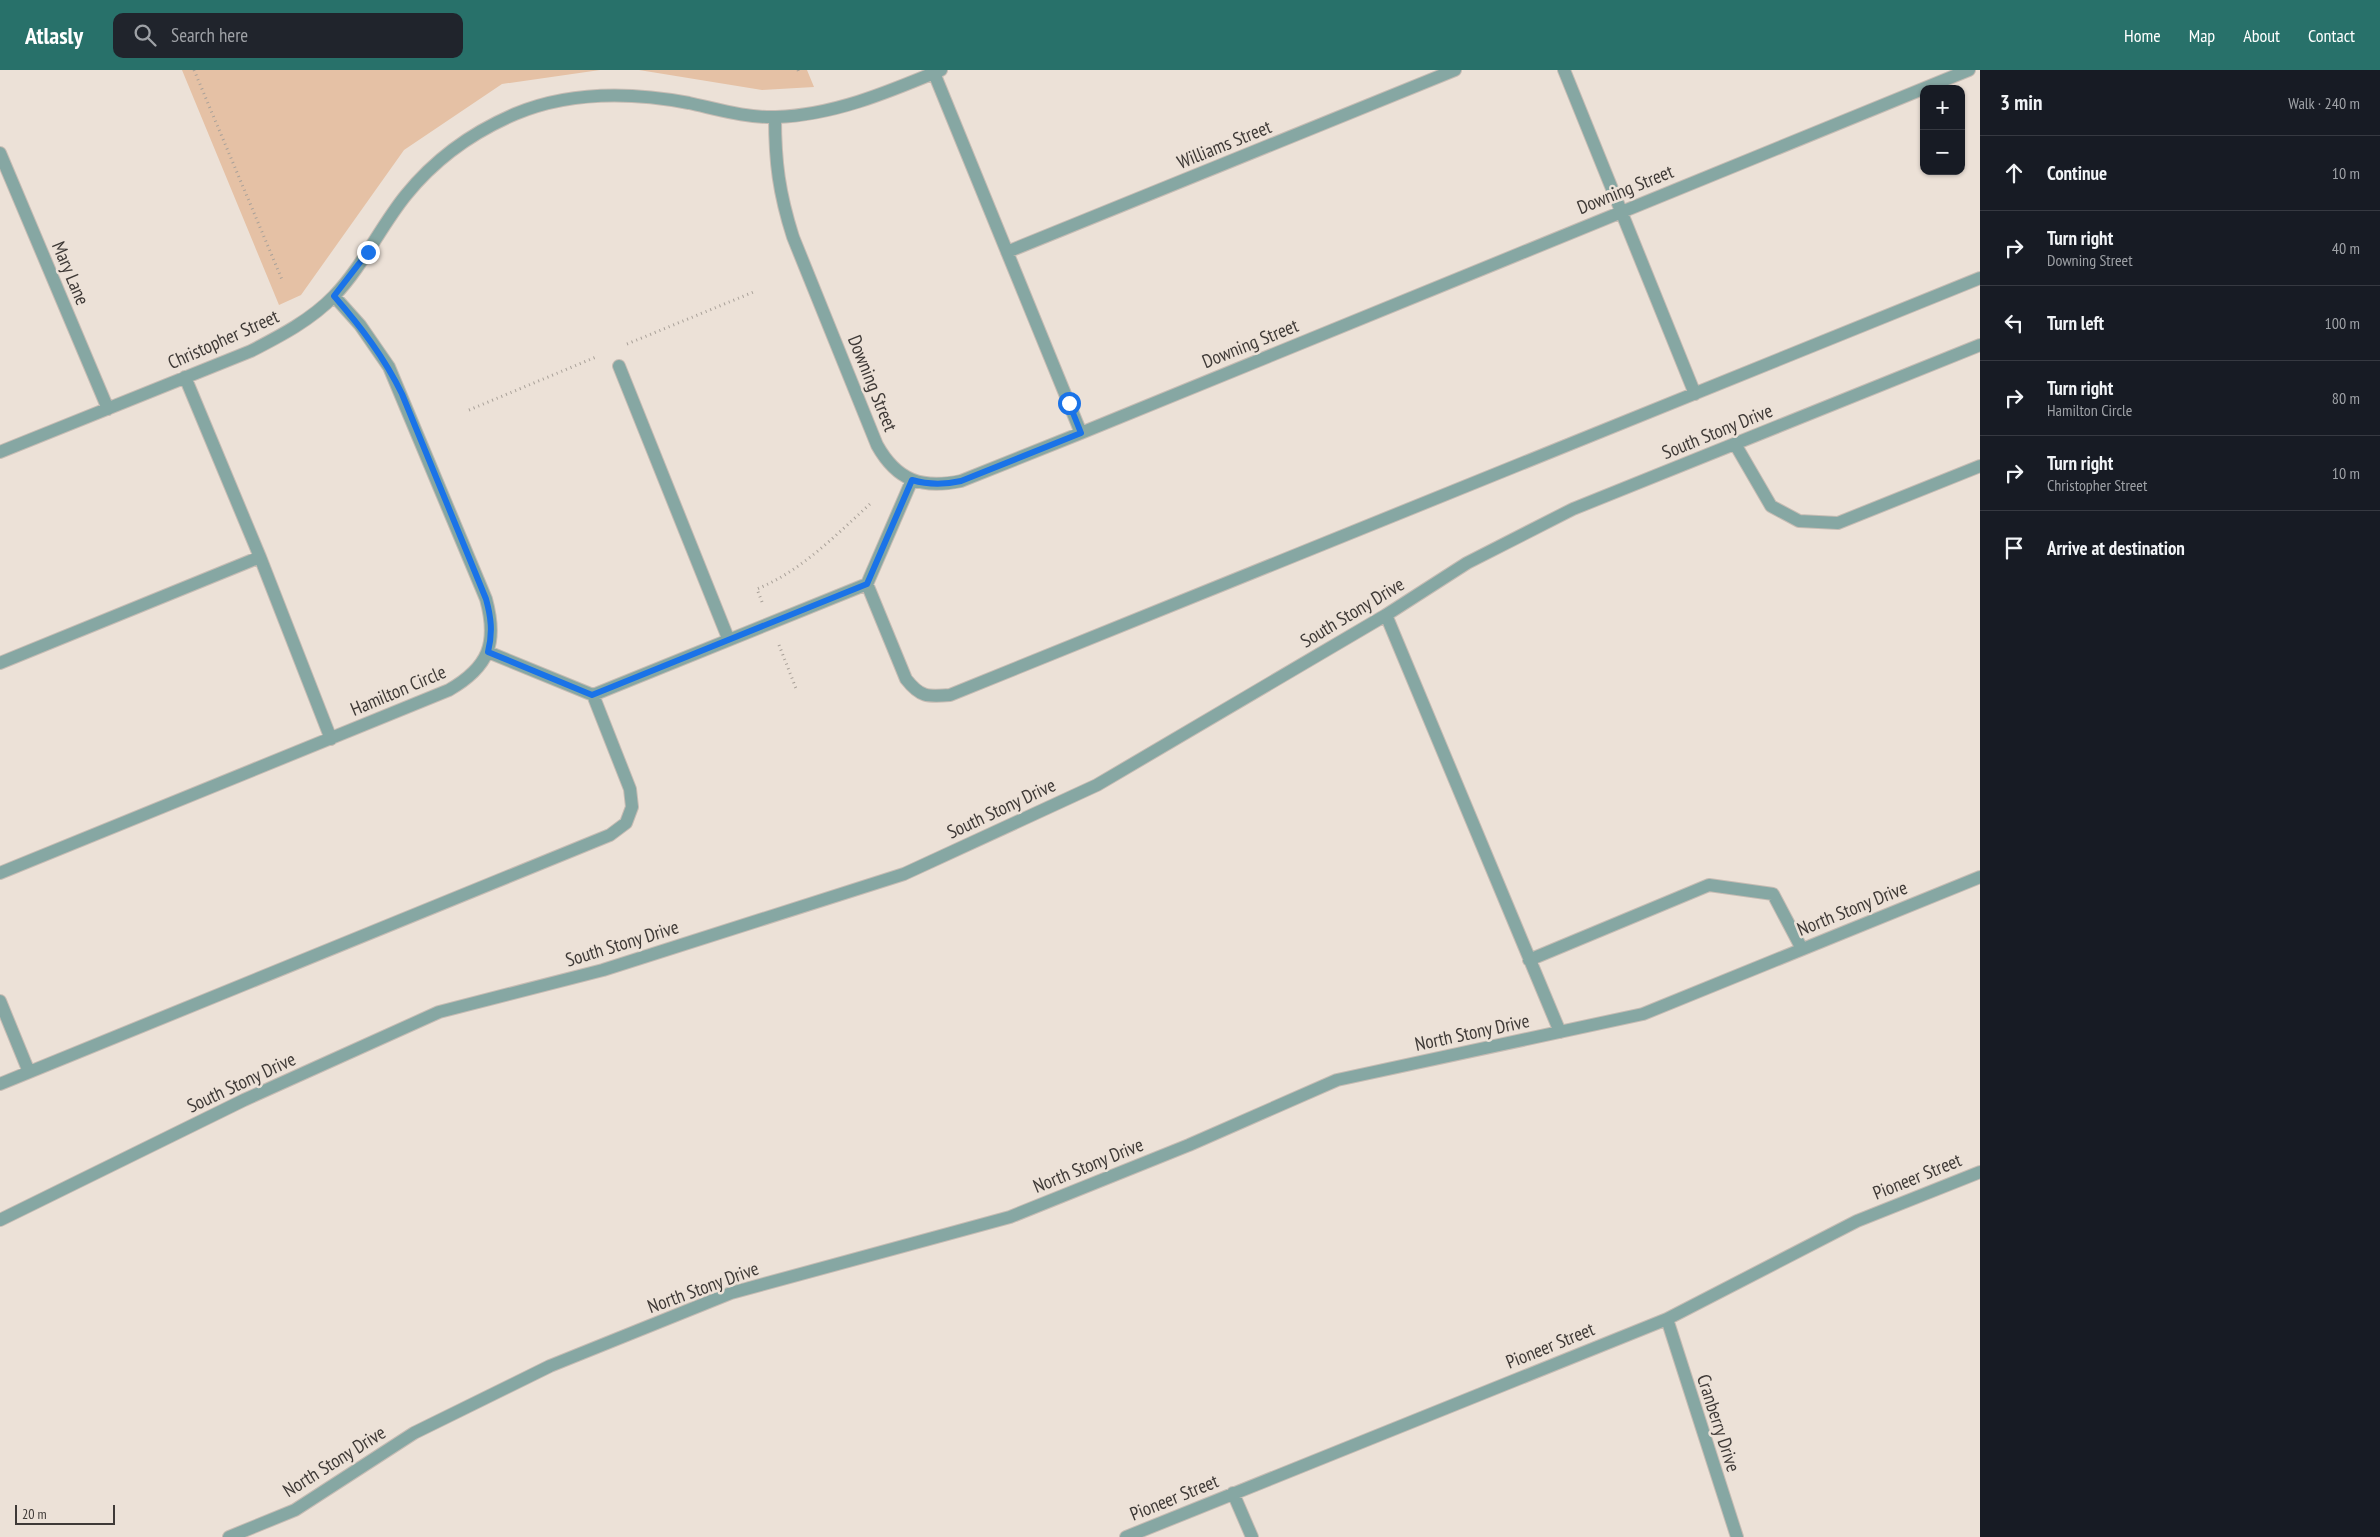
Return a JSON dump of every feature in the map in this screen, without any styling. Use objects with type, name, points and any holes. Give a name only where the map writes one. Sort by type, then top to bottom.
[{"type":"street","name":"Williams Street","points":[[1007,252],[1455,70]]},
{"type":"street","points":[[1564,70],[1695,394]]},
{"type":"street","name":"Downing Street","points":[[775,117],[777,180],[783,206],[793,237],[877,445],[885,460],[895,470],[912,480],[925,484],[943,485],[961,481],[1081,433],[1969,70]]},
{"type":"street","points":[[937,72],[1007,252],[1081,433]]},
{"type":"street","name":"Christopher Street","points":[[0,452],[250,351],[282,335],[310,316],[334,296],[368,252],[406,196],[427,172],[452,150],[483,129],[516,114],[561,101],[622,94],[657,97],[732,113],[775,117],[839,108],[937,72]]},
{"type":"street","name":"Mary Lane","points":[[0,153],[108,409]]},
{"type":"street","points":[[867,584],[906,679],[916,692],[930,697],[950,695],[1980,278]]},
{"type":"street","name":"Hamilton Circle","points":[[0,873],[449,690],[465,681],[480,667],[488,652],[492,638],[491,619],[486,599],[402,394],[389,367],[375,345],[334,296]]},
{"type":"street","name":"South Stony Drive","points":[[0,1220],[244,1100],[439,1012],[603,970],[904,874],[1097,784],[1386,615],[1466,563],[1573,509],[1980,345]]},
{"type":"street","points":[[620,366],[728,638]]},
{"type":"street","points":[[185,377],[260,557],[331,739]]},
{"type":"street","points":[[1735,444],[1770,506],[1799,521],[1838,523],[1980,466]]},
{"type":"street","points":[[488,652],[592,695],[728,638],[867,584],[912,480]]},
{"type":"street","points":[[0,663],[260,557]]},
{"type":"street","points":[[1386,615],[1560,1032]]},
{"type":"street","points":[[0,1084],[610,835],[626,823],[632,807],[630,789],[592,695]]},
{"type":"street","name":"North Stony Drive","points":[[229,1537],[295,1510],[414,1433],[550,1366],[731,1293],[1010,1217],[1189,1145],[1337,1080],[1643,1014],[1980,877]]},
{"type":"street","points":[[1529,960],[1709,885],[1773,894],[1802,949]]},
{"type":"street","points":[[0,1001],[29,1072]]},
{"type":"street","name":"Pioneer Street","points":[[1126,1537],[1667,1319],[1857,1221],[1980,1172]]},
{"type":"street","name":"Cranberry Drive","points":[[1667,1319],[1737,1537]]},
{"type":"street","points":[[1233,1493],[1252,1537]]},
{"type":"path","points":[[194,70],[283,282]]},
{"type":"shaded area","points":[[182,70],[600,70],[502,84],[404,150],[301,295],[279,305]]},
{"type":"shaded area","points":[[639,70],[807,70],[814,87],[762,90]]},
{"type":"route","points":[[368,252],[334,296],[375,345],[389,367],[402,394],[486,599],[491,619],[492,638],[488,652],[592,695],[728,638],[867,584],[912,480],[925,484],[943,485],[961,481],[1081,433],[1069,403]]}]
